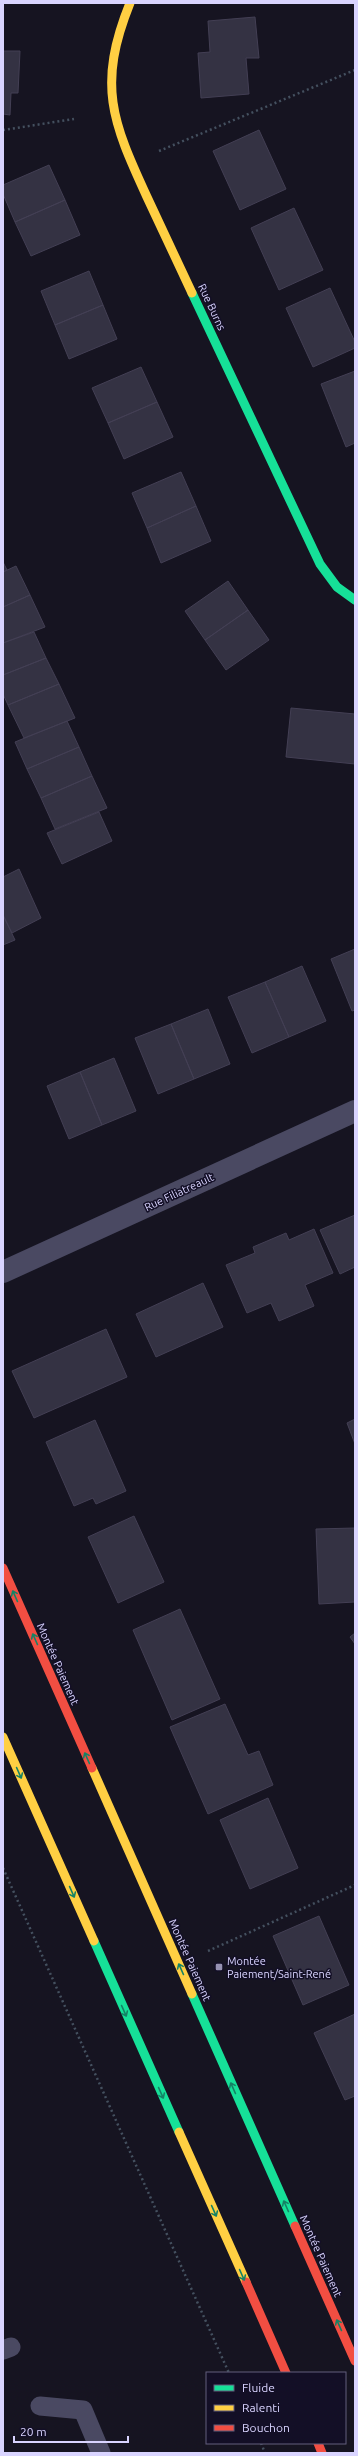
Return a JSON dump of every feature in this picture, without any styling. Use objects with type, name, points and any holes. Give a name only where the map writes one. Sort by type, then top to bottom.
[{"type":"main road","name":"Rue Burns","points":[[130,3],[118,35],[110,90],[115,120],[131,162],[316,558],[328,580],[343,594],[355,600]]},
{"type":"main road","name":"Montée Paiement","points":[[3,1568],[355,2361]]},
{"type":"main road","points":[[3,1737],[286,2372]]},
{"type":"street","name":"Rue Filiatreault","points":[[3,1272],[355,1112]]},
{"type":"lane","points":[[40,2406],[82,2410],[101,2453]]},
{"type":"path","points":[[131,162],[355,70]]},
{"type":"path","points":[[3,130],[74,119]]},
{"type":"path","points":[[3,1868],[229,2372]]},
{"type":"path","points":[[179,1965],[355,1885]]},
{"type":"building","points":[[255,17],[259,58],[246,58],[249,94],[201,98],[198,53],[210,52],[208,21]]},
{"type":"building","points":[[3,51],[20,51],[18,93],[11,93],[10,115],[3,114]]},
{"type":"building","points":[[259,130],[286,189],[240,210],[213,151]]},
{"type":"building","points":[[49,165],[65,200],[15,222],[3,194],[3,185]]},
{"type":"building","points":[[65,200],[80,235],[31,256],[15,222]]},
{"type":"building","points":[[294,208],[323,270],[279,290],[251,228]]},
{"type":"building","points":[[89,271],[103,305],[55,325],[41,291]]},
{"type":"building","points":[[330,288],[355,342],[355,348],[313,367],[286,308]]},
{"type":"building","points":[[103,305],[117,339],[69,359],[55,325]]},
{"type":"building","points":[[141,367],[157,402],[108,423],[92,388]]},
{"type":"building","points":[[355,371],[355,443],[346,447],[321,384]]},
{"type":"building","points":[[157,402],[173,437],[124,459],[108,423]]},
{"type":"building","points":[[181,472],[196,506],[147,528],[132,493]]},
{"type":"building","points":[[196,506],[211,541],[161,563],[147,528]]},
{"type":"building","points":[[3,562],[7,570],[3,572]]},
{"type":"building","points":[[16,566],[30,595],[3,607],[3,572]]},
{"type":"building","points":[[228,581],[248,610],[205,640],[185,611]]},
{"type":"building","points":[[30,595],[45,627],[3,643],[3,607]]},
{"type":"building","points":[[248,610],[269,640],[226,670],[205,640]]},
{"type":"building","points":[[34,632],[46,658],[3,675],[3,643]]},
{"type":"building","points":[[46,658],[59,684],[8,705],[3,694],[3,675]]},
{"type":"building","points":[[59,684],[75,718],[24,738],[8,705]]},
{"type":"building","points":[[291,708],[355,714],[355,764],[286,757]]},
{"type":"building","points":[[67,721],[79,747],[27,769],[15,742]]},
{"type":"building","points":[[79,747],[92,776],[41,798],[27,769]]},
{"type":"building","points":[[92,776],[107,808],[55,829],[41,798]]},
{"type":"building","points":[[99,812],[112,841],[62,864],[47,833]]},
{"type":"building","points":[[19,869],[41,918],[12,933],[3,915],[3,877]]},
{"type":"building","points":[[3,915],[15,940],[3,945]]},
{"type":"building","points":[[355,949],[355,1010],[352,1011],[331,959]]},
{"type":"building","points":[[302,966],[326,1021],[289,1037],[265,982]]},
{"type":"building","points":[[265,982],[289,1037],[252,1053],[228,997]]},
{"type":"building","points":[[208,1009],[230,1064],[194,1079],[171,1024]]},
{"type":"building","points":[[171,1024],[194,1079],[158,1094],[135,1038]]},
{"type":"building","points":[[114,1058],[136,1111],[102,1125],[80,1072]]},
{"type":"building","points":[[80,1072],[102,1125],[69,1139],[47,1086]]},
{"type":"building","points":[[355,1215],[355,1267],[340,1274],[320,1230]]},
{"type":"building","points":[[314,1229],[333,1273],[305,1285],[314,1306],[279,1321],[271,1303],[247,1313],[226,1265],[255,1253],[253,1247],[286,1233],[289,1240]]},
{"type":"building","points":[[203,1283],[223,1327],[156,1357],[136,1314]]},
{"type":"building","points":[[106,1329],[127,1377],[34,1418],[12,1371]]},
{"type":"building","points":[[355,1419],[355,1444],[347,1423]]},
{"type":"building","points":[[95,1420],[126,1491],[96,1504],[93,1498],[74,1506],[46,1442]]},
{"type":"building","points":[[134,1516],[164,1582],[118,1603],[88,1537]]},
{"type":"building","points":[[355,1528],[355,1602],[319,1604],[316,1529]]},
{"type":"building","points":[[180,1609],[220,1699],[172,1720],[133,1630]]},
{"type":"building","points":[[355,1633],[355,1644],[350,1637]]},
{"type":"building","points":[[225,1704],[248,1755],[259,1751],[273,1785],[208,1814],[170,1727]]},
{"type":"building","points":[[268,1798],[298,1868],[250,1889],[220,1820]]},
{"type":"building","points":[[319,1916],[349,1985],[303,2005],[273,1936]]},
{"type":"building","points":[[355,2014],[355,2096],[345,2100],[314,2033]]},
{"type":"traffic: fast","points":[[192,293],[320,564],[337,587],[355,600]]},
{"type":"traffic: fast","points":[[94,1941],[179,2132]]},
{"type":"traffic: fast","points":[[192,1994],[295,2226]]},
{"type":"traffic: slow","points":[[130,3],[120,32],[114,57],[112,80],[113,102],[125,146],[192,293]]},
{"type":"traffic: slow","points":[[3,1737],[94,1941]]},
{"type":"traffic: slow","points":[[92,1768],[192,1994]]},
{"type":"traffic: slow","points":[[179,2132],[246,2282]]},
{"type":"traffic: jam","points":[[3,1568],[92,1768]]},
{"type":"traffic: jam","points":[[295,2226],[355,2361]]},
{"type":"traffic: jam","points":[[246,2282],[286,2372]]},
{"type":"traffic: jam","points":[[318,2444],[322,2453]]},
{"type":"place","name":"Montée Paiement/Saint-René","points":[[219,1967]]}]
